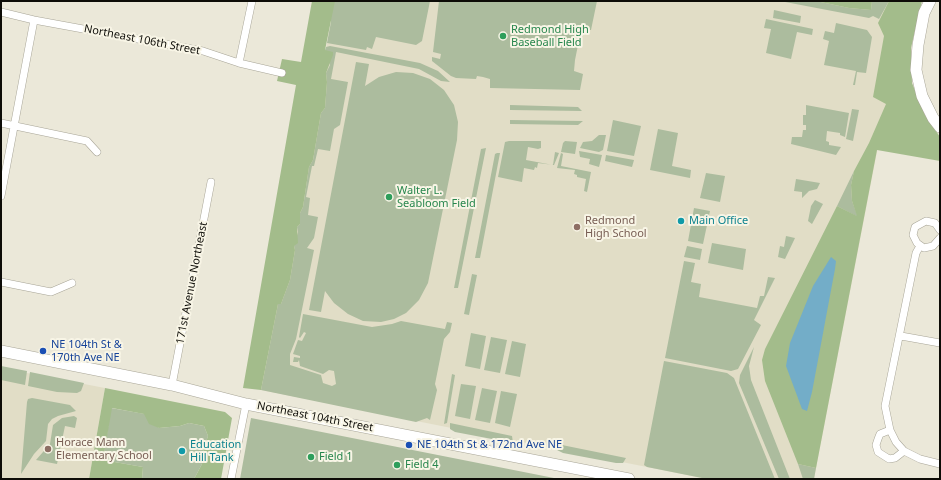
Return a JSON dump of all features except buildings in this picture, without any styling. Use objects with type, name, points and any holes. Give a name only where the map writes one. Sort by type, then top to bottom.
[{"type":"street","points":[[240,63],[252,1]]},
{"type":"street","points":[[930,1],[924,13],[918,45],[916,70],[922,96],[933,118],[940,127]]},
{"type":"street","name":"Northeast 106th Street","points":[[1,12],[34,20],[203,51],[240,63],[282,73]]},
{"type":"street","points":[[1,196],[34,20]]},
{"type":"street","points":[[1,123],[87,141],[97,152]]},
{"type":"street","name":"171st Avenue Northeast","points":[[172,384],[211,182]]},
{"type":"street","points":[[940,230],[935,223],[931,221],[922,222],[918,224],[913,236],[920,246],[924,248],[933,246],[940,238]]},
{"type":"street","points":[[920,246],[916,253],[901,336],[885,406],[890,430],[896,442],[904,451],[920,459],[940,464]]},
{"type":"street","points":[[1,282],[51,292],[72,283]]},
{"type":"street","points":[[901,336],[940,343]]},
{"type":"street","name":"Northeast 104th Street","points":[[1,351],[172,384],[246,404],[629,479]]},
{"type":"street","points":[[231,479],[246,404]]},
{"type":"street","points":[[890,430],[880,434],[876,445],[878,452],[889,459],[895,458],[904,451]]},
{"type":"shaded area","name":"Redmond High School","points":[[335,1],[906,1],[814,479],[707,479],[261,390]]},
{"type":"shaded area","name":"Horace Mann Elementary School","points":[[1,368],[105,388],[89,479],[1,479]]},
{"type":"green space","points":[[312,1],[335,1],[325,50],[333,52],[333,55],[326,73],[327,82],[325,108],[321,113],[313,160],[309,167],[303,207],[300,213],[300,224],[297,227],[298,243],[294,246],[295,250],[290,280],[281,304],[278,304],[261,390],[243,388],[296,85],[277,81],[282,59],[301,62]]},
{"type":"green space","points":[[331,1],[430,1],[422,41],[416,45],[376,37],[372,49],[367,47],[366,50],[327,43],[331,22]]},
{"type":"green space","name":"Redmond High Baseball Field","points":[[439,1],[597,1],[591,30],[581,30],[575,60],[574,71],[583,74],[580,90],[490,88],[490,79],[477,76],[476,79],[456,78],[451,76],[432,61],[432,57],[440,59],[441,54],[433,52]]},
{"type":"green space","points":[[780,1],[816,1],[849,8],[871,10],[872,1],[889,1],[879,19],[873,16],[869,18]]},
{"type":"green space","points":[[816,1],[872,1],[871,10],[849,8]]},
{"type":"green space","points":[[889,1],[922,1],[911,48],[912,83],[925,115],[940,137],[940,161],[877,150],[816,468],[798,464],[765,381],[762,360],[765,349],[837,206],[857,216],[852,201],[851,185],[854,171],[869,143],[886,104],[873,97],[884,36],[878,23]]},
{"type":"green space","points":[[774,10],[801,16],[800,23],[773,18]]},
{"type":"green space","points":[[766,19],[813,29],[812,35],[797,32],[791,59],[766,53],[771,29],[764,28]]},
{"type":"green space","points":[[836,23],[867,30],[872,37],[866,73],[857,72],[855,85],[853,85],[856,71],[824,65],[829,41],[823,39],[825,31],[834,33]]},
{"type":"green space","points":[[330,46],[420,63],[438,71],[450,82],[441,81],[419,69],[336,52],[331,79],[348,82],[340,125],[334,129],[330,151],[318,149],[314,166],[312,166],[306,197],[310,198],[308,215],[318,217],[314,238],[307,248],[314,250],[296,339],[290,354],[290,365],[321,375],[323,383],[332,386],[336,384],[334,371],[329,370],[323,374],[300,366],[299,360],[298,362],[293,362],[294,357],[300,358],[300,356],[293,354],[298,340],[302,341],[306,333],[304,332],[300,338],[299,337],[303,314],[372,327],[401,321],[445,329],[447,322],[452,323],[450,332],[444,339],[435,384],[437,390],[430,420],[427,418],[416,422],[261,390],[278,304],[281,304],[290,280],[295,250],[294,246],[298,232],[297,227],[300,224],[300,213],[303,207],[309,167],[313,160],[321,113],[325,108],[327,82],[326,73],[330,65],[325,50],[326,47]]},
{"type":"green space","points":[[356,62],[369,64],[365,86],[379,77],[396,72],[413,73],[430,79],[444,90],[454,105],[458,122],[457,140],[428,283],[419,300],[406,313],[394,319],[381,322],[363,321],[348,314],[334,303],[325,291],[321,312],[309,310]]},
{"type":"green space","points":[[510,105],[578,107],[582,111],[510,110]]},
{"type":"green space","points":[[806,105],[849,113],[845,137],[840,135],[840,133],[827,131],[826,141],[829,142],[829,145],[841,147],[836,155],[791,144],[792,137],[802,137],[803,130],[806,130],[806,125],[803,125],[803,115],[806,115]]},
{"type":"green space","points":[[852,109],[859,110],[853,141],[846,139]]},
{"type":"green space","points":[[510,120],[583,121],[578,125],[510,124]]},
{"type":"green space","points":[[613,120],[641,126],[634,156],[607,151]]},
{"type":"green space","points":[[658,129],[678,133],[672,166],[691,170],[690,178],[650,170]]},
{"type":"green space","points":[[599,135],[606,135],[603,150],[599,152],[580,148],[583,142],[592,141]]},
{"type":"green space","points":[[541,141],[541,148],[538,149],[528,147],[526,160],[551,165],[538,163],[537,168],[535,167],[534,170],[524,168],[522,182],[498,177],[505,142]]},
{"type":"green space","points":[[565,141],[577,142],[575,154],[561,152]]},
{"type":"green space","points":[[486,148],[458,288],[454,288],[481,149]]},
{"type":"green space","points":[[579,151],[602,155],[599,167],[589,164],[590,159],[580,157]]},
{"type":"green space","points":[[555,152],[559,153],[554,165]]},
{"type":"green space","points":[[500,153],[480,258],[475,258],[495,154]]},
{"type":"green space","points":[[561,153],[563,154],[561,166],[591,172],[587,192],[584,191],[586,179],[577,177],[577,175],[574,174],[575,170],[557,168]]},
{"type":"green space","points":[[606,155],[634,160],[632,167],[605,161]]},
{"type":"green space","points":[[854,171],[851,185],[852,201],[858,217],[837,206]]},
{"type":"green space","points":[[706,173],[725,176],[720,202],[700,198]]},
{"type":"green space","points":[[796,179],[820,183],[817,189],[809,191],[802,198],[802,192],[794,191]]},
{"type":"green space","points":[[815,200],[823,204],[812,224],[808,221],[811,206]]},
{"type":"green space","points":[[694,208],[710,211],[703,244],[688,241]]},
{"type":"green space","points":[[786,236],[795,238],[785,259],[778,257],[780,246],[784,247]]},
{"type":"green space","points":[[712,243],[746,249],[743,270],[708,263]]},
{"type":"green space","points":[[687,246],[702,249],[700,260],[684,257]]},
{"type":"green space","points":[[684,261],[695,263],[691,282],[701,284],[699,297],[757,308],[760,296],[764,296],[768,277],[775,278],[754,320],[761,325],[738,369],[731,371],[665,358]]},
{"type":"green space","points":[[472,274],[477,275],[469,315],[464,314]]},
{"type":"green space","points":[[471,333],[486,336],[480,369],[465,366]]},
{"type":"green space","points":[[491,337],[507,340],[500,373],[484,370]]},
{"type":"green space","points":[[512,341],[526,344],[520,377],[505,374]]},
{"type":"green space","points":[[754,347],[749,366],[751,380],[790,479],[779,479],[739,383],[740,375]]},
{"type":"green space","points":[[664,361],[727,373],[734,378],[775,479],[707,479],[647,467],[644,465]]},
{"type":"green space","points":[[1,366],[27,371],[25,385],[1,380]]},
{"type":"green space","points":[[30,372],[84,383],[81,391],[77,393],[57,392],[28,386]]},
{"type":"green space","points":[[452,374],[455,375],[447,423],[444,424]]},
{"type":"green space","points":[[461,384],[476,386],[470,419],[455,416]]},
{"type":"green space","points":[[105,388],[225,412],[232,418],[221,479],[194,479],[202,464],[204,448],[208,436],[204,426],[189,423],[180,426],[159,428],[149,424],[144,414],[112,408],[103,460],[143,467],[142,479],[89,479]]},
{"type":"green space","points":[[482,388],[497,391],[490,423],[475,420]]},
{"type":"green space","points":[[501,391],[517,394],[510,427],[495,423]]},
{"type":"green space","points":[[32,398],[70,405],[76,411],[52,419],[48,424],[46,441],[34,454],[21,474],[27,402],[28,399]]},
{"type":"green space","points":[[111,408],[145,414],[159,428],[180,426],[189,423],[204,426],[208,436],[204,448],[202,464],[194,479],[142,479],[143,467],[103,460]]},
{"type":"green space","points":[[74,416],[77,418],[75,428],[65,426],[57,464],[36,460],[50,444],[53,425],[62,418]]},
{"type":"green space","points":[[251,418],[559,479],[240,479]]},
{"type":"green space","points":[[450,423],[512,436],[513,443],[455,432],[450,429]]},
{"type":"green space","points":[[557,444],[626,458],[623,463],[616,463],[563,453],[557,450]]},
{"type":"green space","points":[[798,464],[816,468],[814,479],[803,479]]},
{"type":"water","points":[[831,257],[836,261],[835,269],[812,392],[807,411],[802,409],[786,366],[790,343],[813,286]]},
{"type":"place","name":"Redmond High Baseball Field","points":[[503,36]]},
{"type":"place","name":"Walter L. Seabloom Field","points":[[389,197]]},
{"type":"place","name":"Main Office","points":[[681,221]]},
{"type":"place","name":"Redmond High School","points":[[577,227]]},
{"type":"place","name":"NE 104th St & 170th Ave NE","points":[[43,351]]},
{"type":"place","name":"NE 104th St & 172nd Ave NE","points":[[409,445]]},
{"type":"place","name":"Horace Mann Elementary School","points":[[48,449]]},
{"type":"place","name":"Education Hill Tank","points":[[182,451]]},
{"type":"place","name":"Field 1","points":[[311,457]]},
{"type":"place","name":"Field 4","points":[[397,465]]}]
